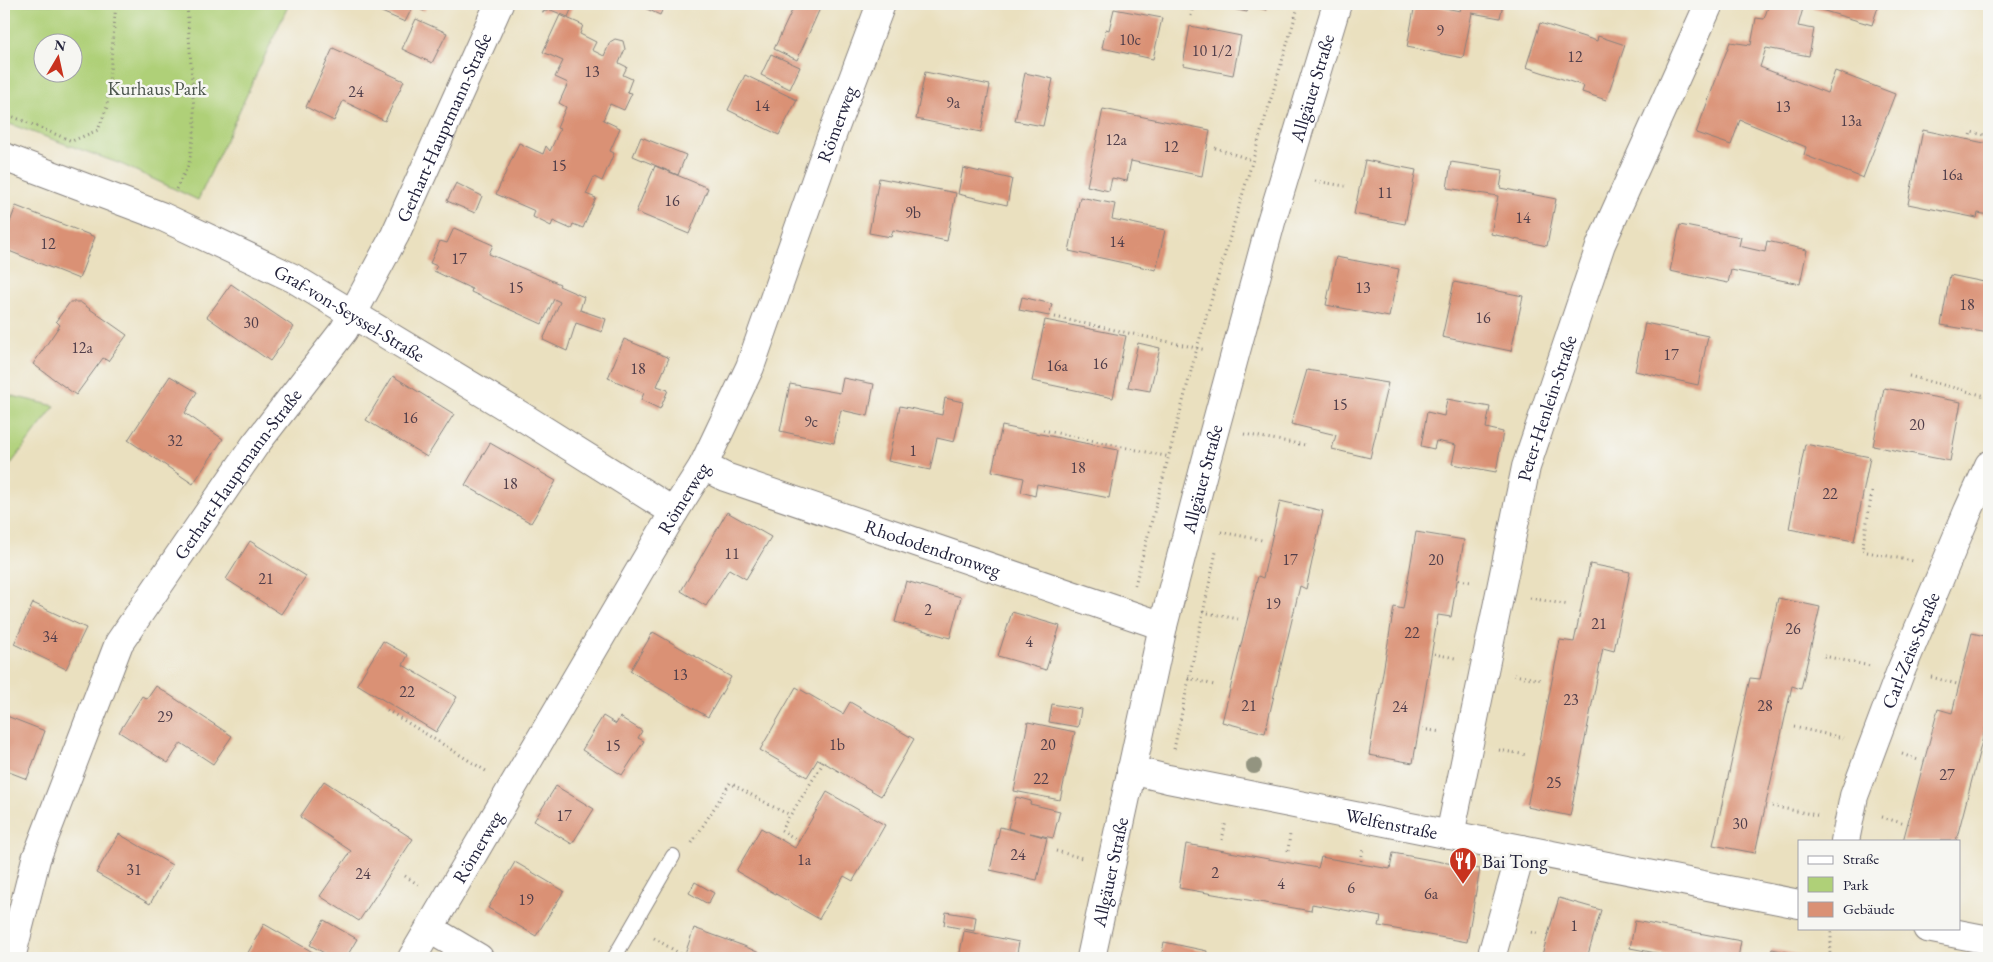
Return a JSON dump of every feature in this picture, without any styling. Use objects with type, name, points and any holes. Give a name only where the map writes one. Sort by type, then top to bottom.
[{"type":"street","name":"Gerhart-Hauptmann-Straße","points":[[10,958],[36,859],[119,643],[255,445],[344,330],[395,235],[499,4]]},
{"type":"street","name":"Römerweg","points":[[412,958],[674,512],[704,466],[750,367],[823,159],[881,4]]},
{"type":"street","name":"Allgäuer Straße","points":[[1091,958],[1163,626],[1204,464],[1286,172],[1337,4]]},
{"type":"street","name":"Peter-Henlein-Straße","points":[[1450,834],[1526,467],[1599,249],[1709,4]]},
{"type":"street","name":"Graf-von-Seyssel-Straße","points":[[4,157],[161,216],[294,278],[354,313],[674,512]]},
{"type":"street","name":"Carl-Zeiss-Straße","points":[[1845,840],[1854,796],[1900,673],[1989,465]]},
{"type":"street","name":"Rhododendronweg","points":[[704,466],[725,477],[1163,626]]},
{"type":"street","name":"Welfenstraße","points":[[1131,770],[1168,779],[1798,904]]},
{"type":"street","points":[[1491,958],[1522,849]]},
{"type":"street","points":[[430,929],[479,958]]},
{"type":"street","points":[[1938,930],[1989,940]]},
{"type":"lane","points":[[614,958],[673,856]]},
{"type":"path","points":[[4,113],[72,141],[98,130],[107,106],[116,4]]},
{"type":"path","points":[[161,216],[189,164],[196,126],[187,4]]},
{"type":"path","points":[[1191,16],[1194,4]]},
{"type":"path","points":[[1128,613],[1197,348],[1299,4]]},
{"type":"path","points":[[1969,140],[1971,132],[1989,136]]},
{"type":"path","points":[[1214,148],[1286,172]]},
{"type":"path","points":[[1055,317],[1197,348]]},
{"type":"path","points":[[1909,376],[1989,397]]},
{"type":"path","points":[[1044,430],[1204,464]]},
{"type":"path","points":[[1241,443],[1243,434],[1305,446]]},
{"type":"path","points":[[1872,492],[1862,551],[1944,568]]},
{"type":"path","points":[[1219,541],[1223,523]]},
{"type":"path","points":[[1221,532],[1262,540]]},
{"type":"path","points":[[1168,779],[1188,678],[1217,550]]},
{"type":"path","points":[[1500,592],[1570,605]]},
{"type":"path","points":[[1203,612],[1238,620]]},
{"type":"path","points":[[1824,656],[1873,667]]},
{"type":"path","points":[[1933,677],[1957,684]]},
{"type":"path","points":[[1188,678],[1214,685]]},
{"type":"path","points":[[387,710],[513,788]]},
{"type":"path","points":[[1794,727],[1849,739]]},
{"type":"path","points":[[1899,753],[1918,760]]},
{"type":"path","points":[[799,841],[781,830],[822,765]]},
{"type":"path","points":[[673,856],[688,849],[730,783],[791,815]]},
{"type":"path","points":[[1772,806],[1823,817]]},
{"type":"path","points":[[1881,816],[1905,824]]},
{"type":"path","points":[[633,925],[687,958]]},
{"type":"path","points":[[1829,958],[1831,930]]},
{"type":"green space","name":"Kurhaus Park","points":[[4,4],[289,4],[198,200],[121,164],[4,122]]},
{"type":"green space","points":[[4,394],[55,406],[4,473]]},
{"type":"building","points":[[363,4],[428,4],[424,11],[413,6],[405,22]]},
{"type":"building","points":[[540,4],[573,5],[568,17],[551,10],[542,12]]},
{"type":"building","points":[[636,4],[665,4],[660,15]]},
{"type":"building","points":[[795,4],[822,4],[797,60],[774,49]]},
{"type":"building","points":[[1234,4],[1268,4],[1267,10],[1249,6],[1247,12],[1233,9]]},
{"type":"building","points":[[1415,4],[1426,4],[1460,11],[1462,4],[1503,4],[1500,18],[1472,13],[1463,58],[1407,47]]},
{"type":"building","points":[[1769,4],[1879,4],[1872,25],[1804,5],[1798,26],[1814,29],[1809,56],[1766,48],[1760,67],[1827,93],[1835,71],[1895,94],[1863,178],[1804,155],[1806,147],[1740,120],[1731,145],[1696,133],[1730,42],[1751,45],[1756,18],[1764,19]]},
{"type":"building","points":[[1114,9],[1162,18],[1153,59],[1102,48],[1106,29],[1109,30]]},
{"type":"building","points":[[560,15],[583,25],[580,34],[596,42],[592,50],[604,56],[610,42],[615,39],[623,41],[625,49],[619,63],[627,67],[623,75],[632,79],[627,92],[632,93],[624,110],[610,104],[603,120],[620,128],[610,151],[614,153],[602,181],[594,177],[586,194],[596,198],[583,228],[573,224],[571,229],[553,221],[551,226],[533,217],[535,211],[496,194],[519,143],[543,154],[546,146],[550,151],[560,129],[557,128],[566,107],[559,103],[568,83],[555,77],[563,61],[543,52]]},
{"type":"building","points":[[416,19],[447,33],[432,63],[402,49]]},
{"type":"building","points":[[1540,23],[1597,41],[1598,36],[1625,45],[1606,100],[1582,92],[1584,86],[1526,67]]},
{"type":"building","points":[[1190,26],[1241,36],[1233,75],[1183,65]]},
{"type":"building","points":[[333,48],[404,81],[385,121],[343,101],[334,121],[306,107]]},
{"type":"building","points":[[771,54],[800,67],[790,89],[761,75]]},
{"type":"building","points":[[925,72],[990,85],[981,132],[916,119]]},
{"type":"building","points":[[1025,73],[1053,79],[1043,126],[1015,121]]},
{"type":"building","points":[[745,75],[797,100],[779,135],[728,110]]},
{"type":"building","points":[[1103,109],[1210,130],[1202,176],[1131,161],[1127,181],[1112,178],[1109,191],[1087,186]]},
{"type":"building","points":[[1923,130],[1989,144],[1989,215],[1978,213],[1977,218],[1908,204]]},
{"type":"building","points":[[641,137],[686,155],[678,175],[633,156]]},
{"type":"building","points":[[1365,160],[1416,170],[1405,224],[1354,214]]},
{"type":"building","points":[[1451,162],[1503,170],[1500,188],[1556,199],[1547,246],[1491,234],[1498,196],[1447,188]]},
{"type":"building","points":[[655,166],[708,188],[689,234],[636,212]]},
{"type":"building","points":[[963,168],[1012,179],[1007,205],[958,194]]},
{"type":"building","points":[[879,178],[956,193],[947,241],[893,230],[891,237],[869,233]]},
{"type":"building","points":[[456,183],[482,196],[475,213],[447,201]]},
{"type":"building","points":[[1080,197],[1115,204],[1112,219],[1165,230],[1156,270],[1069,251]]},
{"type":"building","points":[[16,206],[95,237],[79,279],[4,249],[4,238]]},
{"type":"building","points":[[1680,225],[1741,237],[1739,246],[1765,252],[1767,241],[1807,250],[1800,284],[1731,270],[1728,283],[1670,271]]},
{"type":"building","points":[[454,228],[493,245],[489,254],[560,284],[559,286],[584,297],[580,310],[606,319],[602,332],[576,323],[567,351],[543,340],[560,302],[554,299],[542,324],[471,292],[472,289],[434,271],[437,266],[430,263],[440,241],[447,243]]},
{"type":"building","points":[[1336,257],[1399,269],[1389,317],[1326,305]]},
{"type":"building","points":[[1950,275],[1989,283],[1989,333],[1941,325]]},
{"type":"building","points":[[1454,282],[1523,296],[1511,351],[1442,337]]},
{"type":"building","points":[[231,284],[294,327],[270,361],[207,317]]},
{"type":"building","points":[[1022,297],[1052,304],[1049,316],[1019,310]]},
{"type":"building","points":[[70,302],[80,302],[127,335],[108,361],[103,358],[76,395],[33,364],[60,325],[56,321]]},
{"type":"building","points":[[1045,320],[1126,336],[1113,398],[1032,381]]},
{"type":"building","points":[[1645,323],[1708,336],[1698,385],[1635,371]]},
{"type":"building","points":[[624,339],[669,358],[657,386],[668,390],[660,409],[641,400],[644,393],[608,378]]},
{"type":"building","points":[[1138,343],[1160,348],[1150,391],[1128,387]]},
{"type":"building","points":[[1307,370],[1388,383],[1370,458],[1332,449],[1336,435],[1291,424]]},
{"type":"building","points":[[170,376],[197,392],[185,413],[223,439],[193,484],[128,440]]},
{"type":"building","points":[[393,376],[454,414],[427,457],[366,420]]},
{"type":"building","points":[[843,378],[874,384],[868,416],[841,410],[834,443],[780,431],[790,384],[840,393]]},
{"type":"building","points":[[1884,388],[1961,402],[1950,461],[1873,446]]},
{"type":"building","points":[[945,398],[963,402],[954,442],[937,438],[930,470],[888,461],[900,406],[942,415]]},
{"type":"building","points":[[1447,399],[1490,407],[1486,428],[1503,432],[1496,472],[1452,464],[1456,445],[1436,441],[1434,449],[1421,446],[1427,412],[1444,416]]},
{"type":"building","points":[[1002,426],[1118,450],[1109,498],[1037,484],[1035,496],[1021,492],[1024,478],[992,471]]},
{"type":"building","points":[[490,443],[556,481],[531,523],[465,485]]},
{"type":"building","points":[[1805,444],[1870,457],[1854,541],[1789,529]]},
{"type":"building","points":[[1280,501],[1323,511],[1306,589],[1300,586],[1265,733],[1222,722],[1258,576],[1263,578]]},
{"type":"building","points":[[727,512],[771,537],[746,579],[729,569],[706,606],[681,591]]},
{"type":"building","points":[[1416,532],[1464,540],[1451,617],[1438,615],[1413,763],[1369,755],[1394,607],[1403,609]]},
{"type":"building","points":[[250,541],[306,576],[281,614],[226,579]]},
{"type":"building","points":[[1590,564],[1630,572],[1614,651],[1603,648],[1570,816],[1527,807],[1560,640],[1574,642]]},
{"type":"building","points":[[906,581],[961,597],[950,638],[895,622]]},
{"type":"building","points":[[1778,598],[1820,607],[1801,689],[1792,686],[1755,853],[1713,845],[1750,678],[1760,679]]},
{"type":"building","points":[[33,603],[86,628],[66,669],[14,644]]},
{"type":"building","points":[[1012,612],[1060,626],[1046,670],[998,656]]},
{"type":"building","points":[[653,632],[731,677],[708,717],[630,671]]},
{"type":"building","points":[[1972,633],[1989,637],[1989,722],[1987,722],[1956,840],[1903,840],[1938,709],[1952,713]]},
{"type":"building","points":[[383,641],[408,655],[403,665],[457,697],[436,732],[357,684]]},
{"type":"building","points":[[156,686],[232,736],[213,764],[181,743],[168,763],[119,732],[142,696],[147,699]]},
{"type":"building","points":[[796,687],[843,714],[850,702],[914,739],[881,796],[818,759],[807,777],[760,750]]},
{"type":"building","points":[[1052,704],[1081,709],[1078,727],[1049,722]]},
{"type":"building","points":[[4,715],[45,731],[27,779],[4,770]]},
{"type":"building","points":[[603,716],[616,724],[620,717],[642,731],[638,738],[644,741],[622,775],[582,750]]},
{"type":"building","points":[[1028,722],[1075,732],[1060,800],[1014,791]]},
{"type":"building","points":[[324,781],[413,839],[359,921],[320,896],[351,851],[300,817]]},
{"type":"building","points":[[556,786],[594,809],[572,844],[534,821]]},
{"type":"building","points":[[827,792],[885,825],[853,881],[844,876],[819,919],[736,871],[761,828],[795,848]]},
{"type":"building","points":[[1016,797],[1031,801],[1030,804],[1060,811],[1053,838],[1030,833],[1047,838],[1037,880],[990,870],[1000,827],[1024,833],[1008,828]]},
{"type":"building","points":[[119,834],[172,865],[150,904],[96,873]]},
{"type":"building","points":[[1186,844],[1318,868],[1321,857],[1390,869],[1393,853],[1480,869],[1467,942],[1379,926],[1381,917],[1312,904],[1311,911],[1179,888]]},
{"type":"building","points":[[515,862],[564,891],[536,936],[488,908]]},
{"type":"building","points":[[695,882],[714,893],[708,904],[689,893]]},
{"type":"building","points":[[1559,898],[1601,910],[1587,958],[1541,958]]},
{"type":"building","points":[[946,912],[976,917],[974,931],[944,925]]},
{"type":"building","points":[[324,920],[357,939],[346,958],[333,958],[310,945]]},
{"type":"building","points":[[1635,921],[1741,941],[1738,958],[1682,958],[1630,948]]},
{"type":"building","points":[[264,924],[323,958],[245,958]]},
{"type":"building","points":[[694,928],[744,946],[770,958],[696,958],[685,954]]},
{"type":"building","points":[[964,931],[1019,942],[1016,958],[959,958]]},
{"type":"building","points":[[1164,942],[1207,951],[1206,958],[1161,958]]},
{"type":"building","points":[[1772,949],[1810,957],[1810,958],[1769,958]]},
{"type":"place","name":"Bai Tong","points":[[1463,885]]}]
